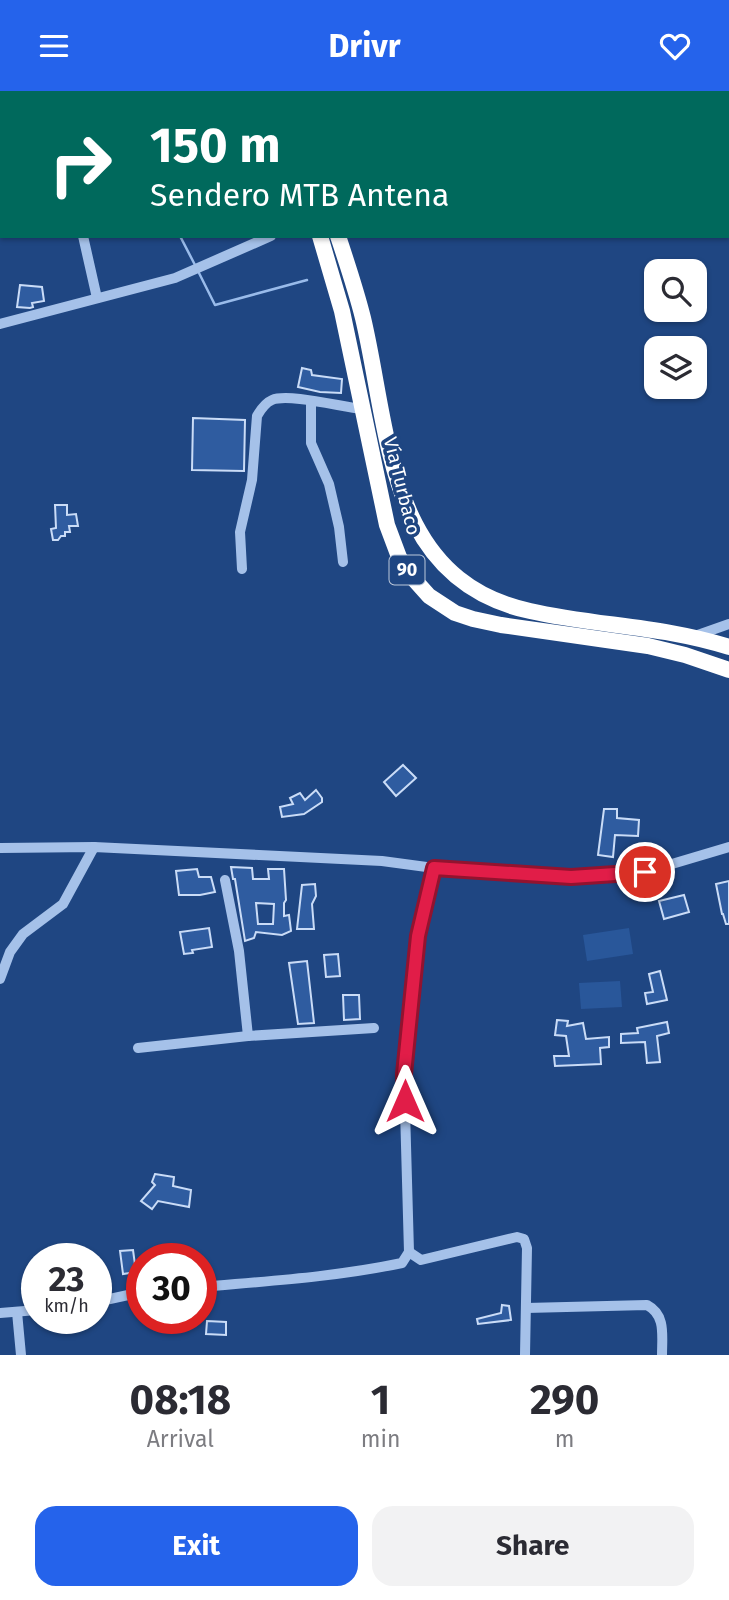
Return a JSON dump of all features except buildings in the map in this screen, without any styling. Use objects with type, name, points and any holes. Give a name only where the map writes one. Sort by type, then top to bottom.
[{"type":"highway","name":"Vía Turbaco","points":[[321,238],[342,311],[392,541],[412,577],[429,596],[441,605],[473,619],[648,646],[729,670]]},
{"type":"highway","name":"Vía Turbaco","points":[[339,238],[363,318],[401,493],[411,518],[439,558],[457,576],[478,591],[520,608],[695,636],[729,647]]},
{"type":"street","points":[[83,238],[97,298]]},
{"type":"street","points":[[0,324],[175,278],[266,238]]},
{"type":"street","points":[[242,569],[240,532],[252,479],[257,416],[262,408],[280,397],[362,409]]},
{"type":"street","points":[[311,401],[311,443],[329,484],[339,527],[343,562]]},
{"type":"street","points":[[695,636],[729,624]]},
{"type":"street","points":[[0,848],[94,847],[382,861],[434,868],[571,877],[645,872],[729,847]]},
{"type":"street","points":[[0,979],[10,952],[23,934],[63,904],[94,847]]},
{"type":"street","points":[[217,1286],[379,1268],[402,1263],[409,1252],[404,1074],[418,936],[434,868]]},
{"type":"street","points":[[225,880],[239,951],[248,1036]]},
{"type":"street","points":[[138,1048],[248,1036],[374,1028]]},
{"type":"street","points":[[409,1252],[421,1260],[517,1237],[524,1239],[527,1248],[525,1355]]},
{"type":"street","points":[[526,1308],[647,1305],[656,1310],[661,1320],[662,1355]]},
{"type":"street","points":[[17,1312],[21,1355]]},
{"type":"street","points":[[0,1313],[21,1312]]},
{"type":"shaded area","points":[[629,928],[633,954],[587,961],[583,935]]},
{"type":"shaded area","points":[[620,981],[622,1007],[581,1009],[579,983]]},
{"type":"waterway","points":[[181,238],[195,265]]},
{"type":"waterway","points":[[198,271],[215,305],[307,280]]},
{"type":"route","points":[[405,1101],[404,1074],[418,936],[434,868],[571,877],[645,872]]}]
